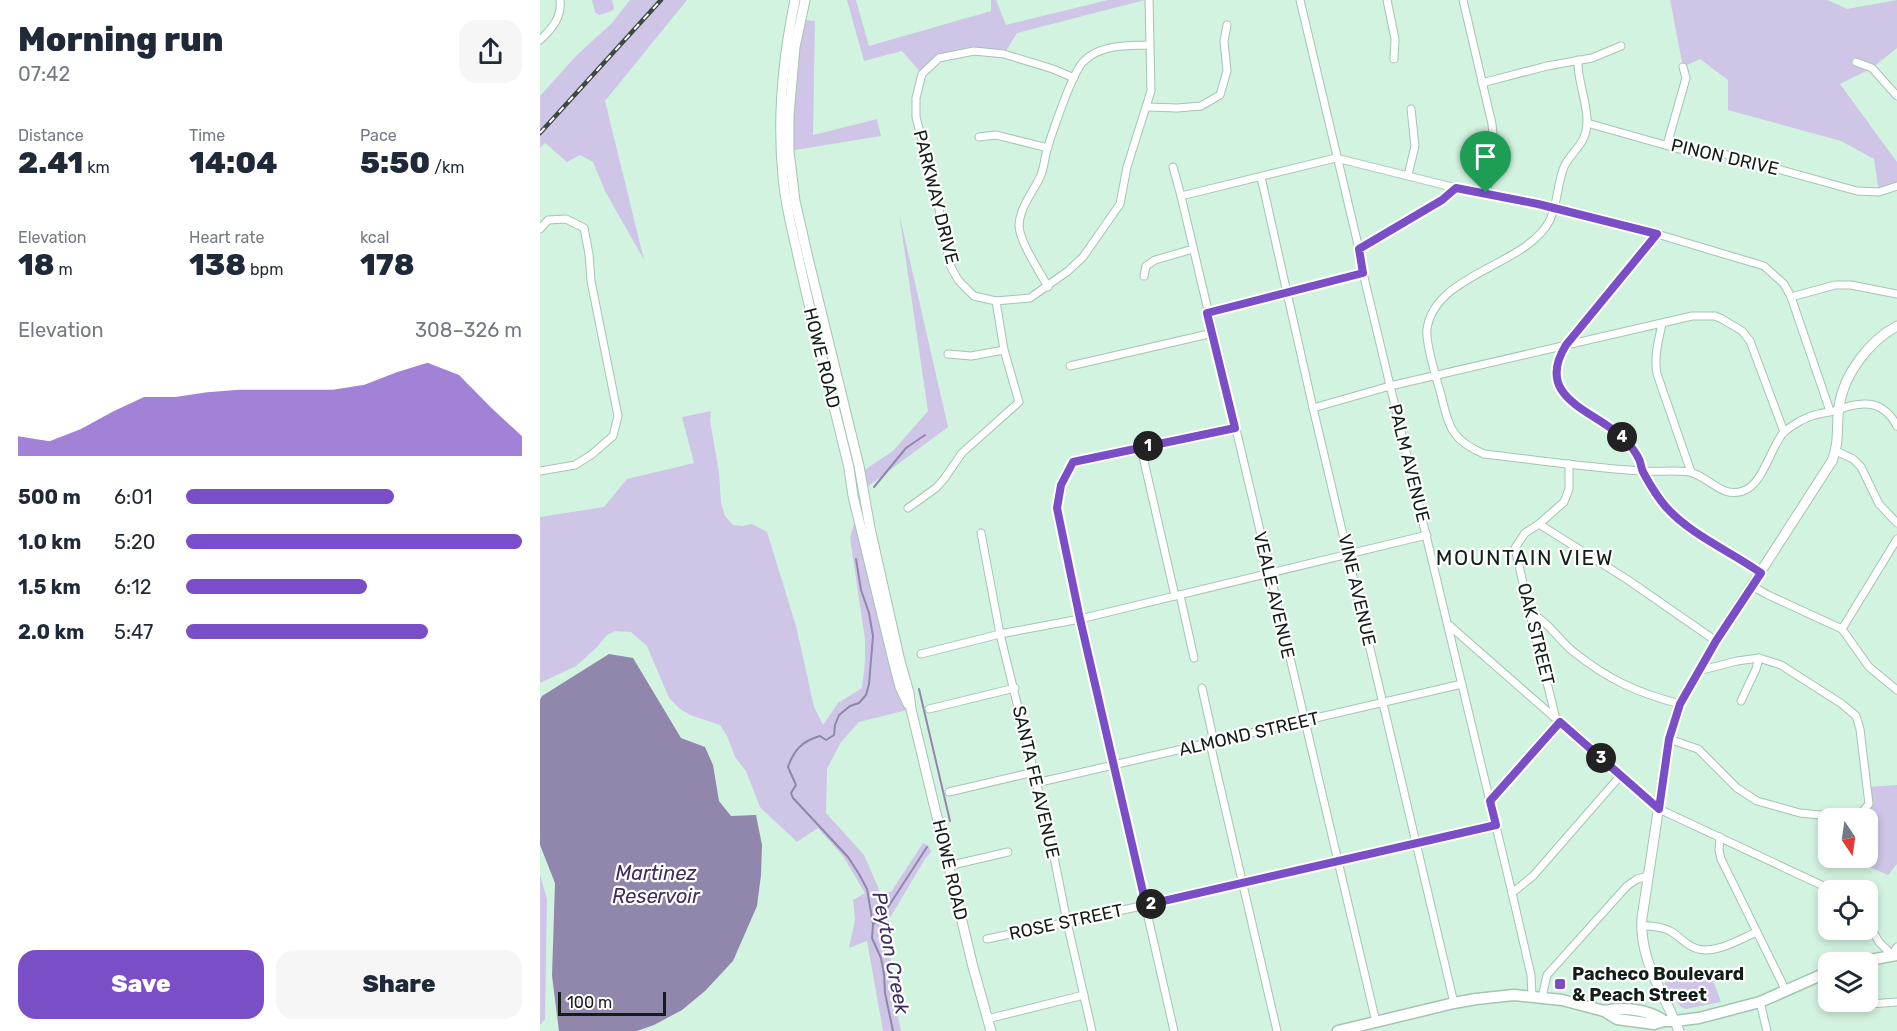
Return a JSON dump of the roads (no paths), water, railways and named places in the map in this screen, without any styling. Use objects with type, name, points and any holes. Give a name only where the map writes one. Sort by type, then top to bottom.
[{"type":"main road","points":[[1878,957],[1895,953]]},
{"type":"main road","points":[[1338,1031],[1455,1003],[1495,996],[1537,996],[1604,1011],[1617,1019],[1672,1024],[1760,1002],[1818,977]]},
{"type":"street","points":[[540,40],[554,27],[561,7],[560,0]]},
{"type":"street","name":"HOWE ROAD","points":[[795,0],[785,51],[781,99],[780,146],[783,178],[807,295],[849,468],[853,496],[878,603],[900,687],[910,709]]},
{"type":"street","name":"HOWE ROAD","points":[[805,0],[795,47],[789,115],[789,151],[795,201],[859,466],[870,528],[909,693],[910,709],[991,1031]]},
{"type":"street","name":"PARKWAY DRIVE","points":[[1074,78],[1004,54],[974,51],[939,58],[922,74],[916,98],[916,117],[936,194],[950,265],[958,280],[974,296],[996,302],[1030,298],[1048,287],[1083,257],[1120,204],[1127,167],[1152,91],[1149,0]]},
{"type":"street","name":"PALM AVENUE","points":[[1300,0],[1363,273],[1537,996]]},
{"type":"street","points":[[1387,0],[1395,39],[1394,59]]},
{"type":"street","points":[[1462,0],[1492,124],[1495,156],[1486,193]]},
{"type":"street","points":[[1148,107],[1201,106],[1220,95],[1227,71],[1224,41],[1227,25]]},
{"type":"street","points":[[1048,287],[1026,247],[1019,226],[1025,204],[1041,174],[1048,148],[1074,78],[1083,62],[1096,51],[1115,46],[1149,45]]},
{"type":"street","points":[[1482,83],[1547,66],[1592,58],[1621,46]]},
{"type":"street","points":[[1578,60],[1587,123],[1583,140],[1563,169],[1554,210],[1549,221],[1538,236],[1516,252],[1467,280],[1438,304],[1432,312],[1427,329],[1436,376],[1449,425],[1460,441],[1484,454],[1643,471],[1691,472],[1722,490],[1732,493],[1744,491],[1756,480],[1784,432],[1806,418],[1845,406],[1867,403],[1878,406],[1888,413],[1897,426]]},
{"type":"street","points":[[1856,62],[1872,68],[1897,96]]},
{"type":"street","points":[[1667,144],[1686,78],[1683,67]]},
{"type":"street","points":[[1408,175],[1415,146],[1411,109]]},
{"type":"street","name":"PINON DRIVE","points":[[1587,123],[1693,153],[1720,153],[1857,191],[1879,192],[1897,186]]},
{"type":"street","points":[[979,137],[996,135],[1048,148]]},
{"type":"street","points":[[1181,196],[1336,158],[1657,234],[1764,266],[1785,284],[1834,410],[1838,443],[1832,461],[1698,671],[1680,704],[1669,739],[1648,876],[1642,941],[1648,964],[1672,1024]]},
{"type":"street","name":"VEALE AVENUE","points":[[1173,167],[1376,1022]]},
{"type":"street","name":"VINE AVENUE","points":[[1261,177],[1313,408],[1455,1003]]},
{"type":"street","points":[[1359,249],[1442,200],[1456,188]]},
{"type":"street","points":[[540,229],[548,220],[566,219],[584,228],[591,281],[618,416],[613,436],[591,455],[575,465],[540,471]]},
{"type":"street","points":[[1657,234],[1566,345],[1559,357],[1557,376],[1561,387],[1575,406],[1619,434],[1627,442],[1665,507],[1713,543],[1761,573]]},
{"type":"street","points":[[1144,276],[1146,266],[1155,260],[1193,249]]},
{"type":"street","points":[[1207,313],[1363,273]]},
{"type":"street","points":[[1791,297],[1835,285],[1851,285],[1897,294]]},
{"type":"street","points":[[908,508],[936,488],[962,453],[1019,402],[1004,350],[996,302]]},
{"type":"street","points":[[1313,408],[1390,386],[1692,316],[1705,315],[1722,319],[1742,331],[1750,341],[1784,432]]},
{"type":"street","points":[[1662,324],[1655,364],[1691,472]]},
{"type":"street","points":[[1834,410],[1853,369],[1874,343],[1887,331],[1897,326]]},
{"type":"street","points":[[1070,366],[1213,333]]},
{"type":"street","points":[[948,354],[971,356],[1004,350]]},
{"type":"street","points":[[1174,1031],[1057,508],[1061,485],[1073,462],[1235,428]]},
{"type":"street","points":[[1141,448],[1194,658]]},
{"type":"street","points":[[1836,451],[1854,459],[1861,467],[1879,504],[1897,523]]},
{"type":"street","name":"OAK STREET","points":[[1558,721],[1515,548],[1525,533],[1564,502],[1569,489],[1569,464]]},
{"type":"street","points":[[1539,524],[1628,580],[1716,641]]},
{"type":"street","name":"SANTA FE AVENUE","points":[[981,533],[1000,634],[1052,842],[1067,922],[1092,1031]]},
{"type":"street","points":[[921,654],[1000,634],[1080,619],[1427,535]]},
{"type":"street","points":[[1842,629],[1897,538]]},
{"type":"street","points":[[1752,586],[1842,629],[1869,667],[1897,690]]},
{"type":"street","points":[[1530,614],[1543,621],[1563,644],[1623,685],[1680,704]]},
{"type":"street","points":[[1449,625],[1659,809],[1818,883]]},
{"type":"street","points":[[1669,739],[1698,749],[1737,788],[1757,801],[1800,813],[1840,818],[1862,812],[1869,804],[1860,729],[1856,717],[1842,704],[1781,665],[1759,658],[1698,671]]},
{"type":"street","points":[[1741,701],[1759,658]]},
{"type":"street","name":"ALMOND STREET","points":[[1036,783],[1462,684]]},
{"type":"street","points":[[929,709],[1014,688]]},
{"type":"street","points":[[1202,688],[1212,743],[1276,1031]]},
{"type":"street","points":[[1490,801],[1558,721]]},
{"type":"street","points":[[949,792],[1034,772]]},
{"type":"street","points":[[1512,893],[1533,876],[1621,775]]},
{"type":"street","name":"ROSE STREET","points":[[987,939],[1496,825]]},
{"type":"street","points":[[1720,837],[1721,859],[1786,991]]},
{"type":"street","points":[[948,866],[1008,852]]},
{"type":"street","points":[[1537,996],[1547,975],[1628,886],[1637,879],[1648,876]]},
{"type":"street","points":[[1642,925],[1663,928],[1688,945],[1703,950],[1720,947],[1757,932]]},
{"type":"street","points":[[1878,940],[1895,953]]},
{"type":"street","points":[[987,1019],[1084,995]]},
{"type":"street","points":[[1760,1002],[1767,1031]]},
{"type":"street","points":[[1878,1003],[1897,1002]]},
{"type":"water","name":"Martinez Reservoir","points":[[609,654],[633,658],[681,738],[705,747],[713,765],[719,801],[731,816],[756,815],[762,845],[757,906],[733,961],[705,991],[682,1010],[637,1031],[559,1031],[552,976],[555,883],[540,845],[540,700],[542,696]]},
{"type":"waterway","name":"Peyton Creek","points":[[874,487],[906,448],[925,435]]},
{"type":"waterway","name":"Peyton Creek","points":[[856,559],[861,590],[869,613],[873,636],[866,695],[859,703],[850,706],[839,715],[834,735],[826,740],[820,736],[808,741],[796,751],[788,767],[796,785],[791,793],[793,798],[848,857],[867,889],[873,924],[872,938],[881,958],[893,1031]]},
{"type":"waterway","points":[[919,689],[950,821]]},
{"type":"waterway","points":[[873,924],[879,921],[927,847]]},
{"type":"railway","points":[[540,133],[661,0]]},
{"type":"place","name":"Pacheco Boulevard & Peach Street","points":[[1560,984]]},
{"type":"district","name":"MOUNTAIN VIEW","points":[[1525,557]]}]
